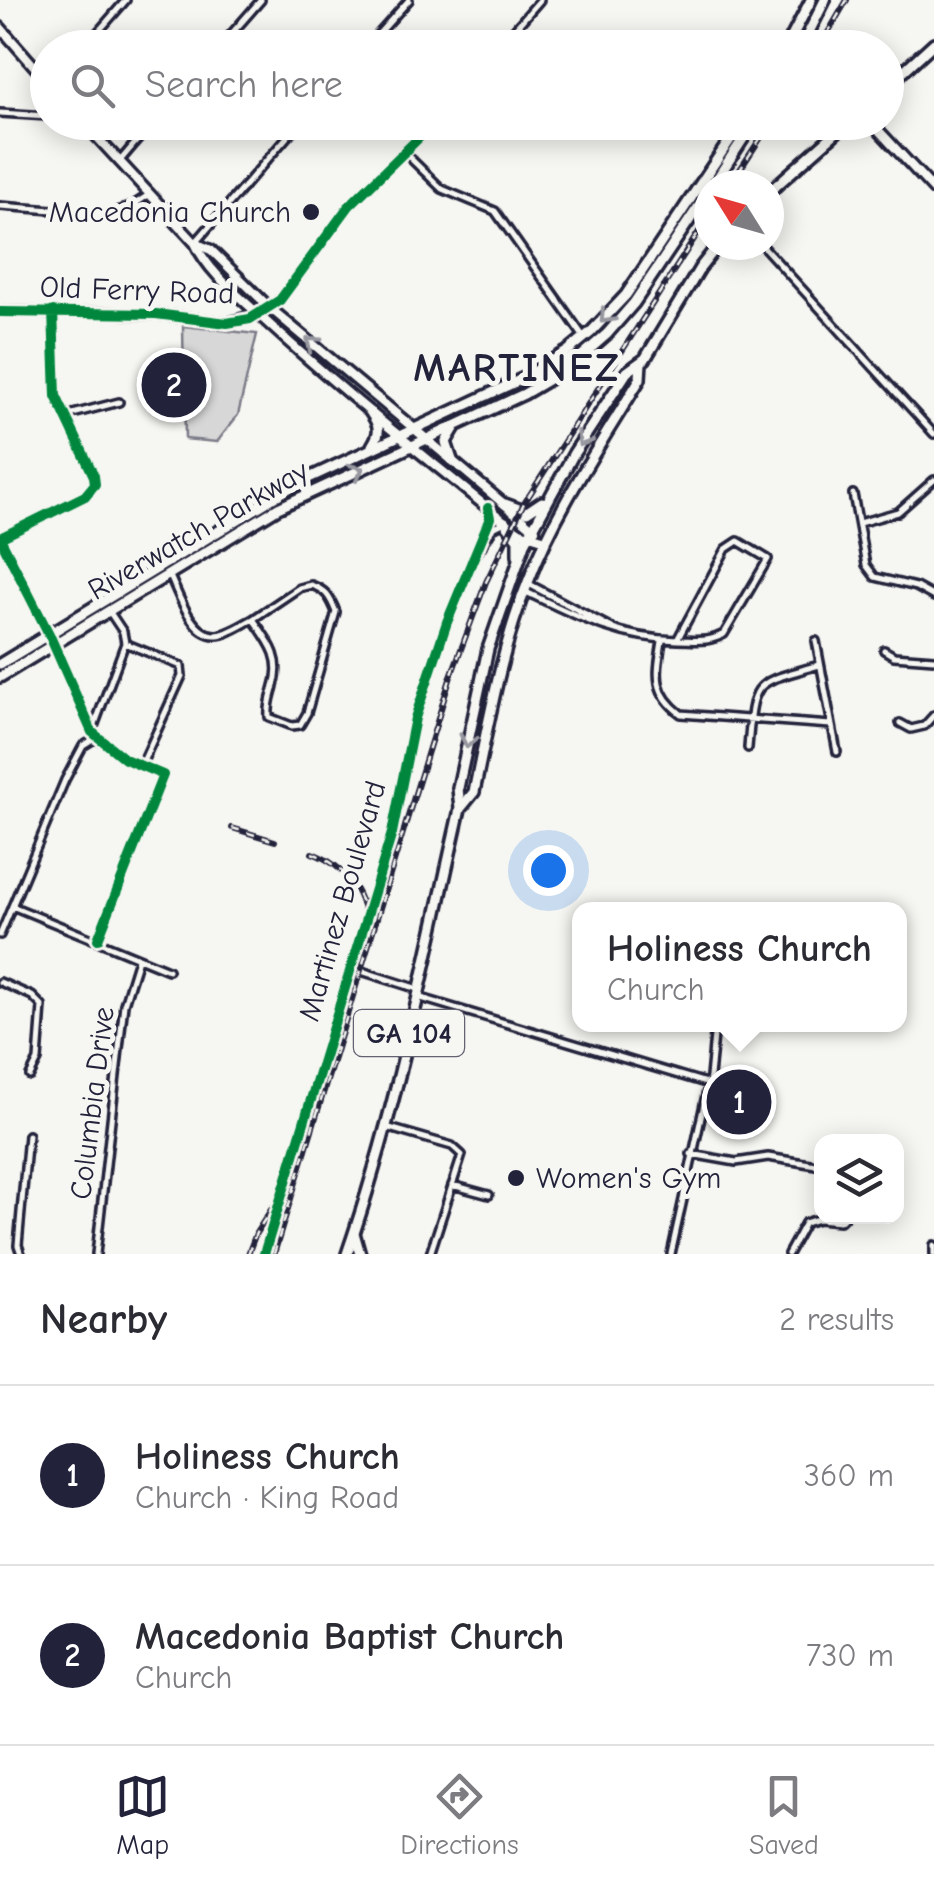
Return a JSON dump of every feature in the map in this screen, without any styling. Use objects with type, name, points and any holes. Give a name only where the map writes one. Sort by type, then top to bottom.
[{"type":"main road","points":[[795,30],[811,0]]},
{"type":"main road","points":[[810,30],[826,0]]},
{"type":"main road","points":[[0,27],[30,61]]},
{"type":"main road","points":[[904,70],[934,43]]},
{"type":"main road","points":[[99,140],[195,242],[211,250],[270,308],[505,504],[531,531]]},
{"type":"main road","name":"Riverwatch Parkway","points":[[0,677],[51,638],[272,498],[399,434],[528,376],[586,338],[626,294],[730,140]]},
{"type":"main road","name":"Riverwatch Parkway","points":[[723,170],[742,140]]},
{"type":"main road","points":[[784,179],[828,140]]},
{"type":"main road","points":[[888,140],[934,190]]},
{"type":"main road","name":"Riverwatch Parkway","points":[[0,664],[108,611],[278,508],[534,388],[577,362],[621,320],[694,213]]},
{"type":"main road","points":[[195,242],[201,257],[259,314],[505,522],[518,539],[518,561]]},
{"type":"main road","name":"GA 104","points":[[347,1254],[370,1187],[419,994],[460,809],[458,788],[484,664],[518,561],[550,493],[628,372],[642,363],[708,260]]},
{"type":"main road","name":"Old Ferry Road","points":[[0,312],[156,314],[228,323],[270,308]]},
{"type":"main road","name":"GA 104","points":[[460,809],[474,792],[505,652],[525,588],[571,492],[640,379],[642,363]]},
{"type":"main road","points":[[528,376],[534,388]]},
{"type":"main road","points":[[369,450],[379,435],[372,413]]},
{"type":"main road","points":[[452,460],[446,439],[456,425]]},
{"type":"main road","points":[[505,504],[530,511],[550,493]]},
{"type":"main road","points":[[505,522],[546,540]]},
{"type":"main road","points":[[354,1233],[360,1254]]},
{"type":"street","points":[[100,30],[126,0]]},
{"type":"street","points":[[235,30],[261,0]]},
{"type":"street","points":[[382,30],[408,0]]},
{"type":"street","points":[[514,30],[540,0]]},
{"type":"street","points":[[0,112],[30,114]]},
{"type":"street","points":[[119,162],[138,140]]},
{"type":"street","points":[[195,242],[284,140]]},
{"type":"street","points":[[270,308],[298,278],[350,206],[417,140]]},
{"type":"street","points":[[404,152],[442,189],[495,211],[586,338]]},
{"type":"street","points":[[0,206],[106,214],[130,207],[150,194]]},
{"type":"street","points":[[776,260],[934,434]]},
{"type":"street","points":[[53,311],[54,386],[94,476],[92,491],[0,538],[94,735],[111,750],[163,776],[98,940]]},
{"type":"street","points":[[65,416],[119,402]]},
{"type":"street","points":[[859,523],[898,512],[934,480]]},
{"type":"street","points":[[853,494],[866,566],[876,577],[916,586],[934,597]]},
{"type":"street","name":"Martinez Boulevard","points":[[264,1254],[392,833],[415,718],[447,622],[490,518],[488,508]]},
{"type":"street","name":"Martinez Boulevard","points":[[470,564],[493,528],[505,522]]},
{"type":"street","points":[[525,588],[630,637],[701,642],[724,634],[768,558],[738,542],[726,550],[677,640]]},
{"type":"street","points":[[169,574],[190,618],[204,632],[218,636],[254,619],[299,588],[322,589],[331,597],[336,612],[334,622],[300,725],[269,718],[268,703],[278,672],[278,658],[254,619]]},
{"type":"street","points":[[0,935],[65,780],[83,746],[94,735],[125,643],[123,632],[108,611]]},
{"type":"street","points":[[662,641],[659,689],[667,704],[681,714],[831,725]]},
{"type":"street","points":[[816,641],[837,752]]},
{"type":"street","points":[[125,643],[181,666],[182,676],[141,766]]},
{"type":"street","points":[[884,650],[894,656],[934,659]]},
{"type":"street","points":[[748,748],[752,698],[766,681],[819,665]]},
{"type":"street","points":[[900,724],[911,730],[924,726],[934,715]]},
{"type":"street","points":[[12,906],[168,970]]},
{"type":"street","name":"Columbia Drive","points":[[96,1254],[124,1004],[138,959]]},
{"type":"street","points":[[352,968],[419,994],[708,1084]]},
{"type":"street","points":[[0,982],[32,996],[42,1006],[38,1060],[30,1076]]},
{"type":"street","points":[[671,1254],[708,1084],[713,1032]]},
{"type":"street","points":[[385,1127],[452,1146],[462,1155],[430,1254]]},
{"type":"street","points":[[21,1254],[18,1245],[28,1136]]},
{"type":"street","points":[[691,1154],[736,1162],[768,1157],[814,1165]]},
{"type":"street","points":[[452,1184],[489,1196]]},
{"type":"street","points":[[788,1254],[805,1223],[814,1220]]},
{"type":"street","points":[[934,1246],[934,1254]]},
{"type":"shaded area","points":[[183,326],[257,334],[238,415],[217,442],[185,439]]},
{"type":"railway","points":[[830,30],[847,0]]},
{"type":"railway","points":[[740,170],[759,140]]},
{"type":"railway","points":[[274,1254],[451,676],[486,582],[523,505],[694,239]]},
{"type":"railway","points":[[232,828],[275,841]]},
{"type":"railway","points":[[312,853],[335,866],[352,884],[363,906],[367,933]]},
{"type":"railway","points":[[248,1254],[256,1233],[287,1185]]},
{"type":"cycle path","points":[[0,312],[156,314],[227,323],[250,319],[280,300],[349,206],[417,140]]},
{"type":"cycle path","points":[[53,311],[56,396],[95,484],[85,496],[0,538],[49,634],[92,732],[125,759],[163,775],[98,939]]},
{"type":"cycle path","points":[[264,1254],[392,833],[415,718],[447,622],[490,518],[488,508]]},
{"type":"place","name":"Macedonia Church","points":[[311,212]]},
{"type":"place","name":"Macedonia Baptist Church","points":[[174,385]]},
{"type":"place","name":"Holiness Church","points":[[739,1102]]},
{"type":"place","name":"Women's Gym","points":[[516,1178]]},
{"type":"district","name":"MARTINEZ","points":[[517,367]]}]
